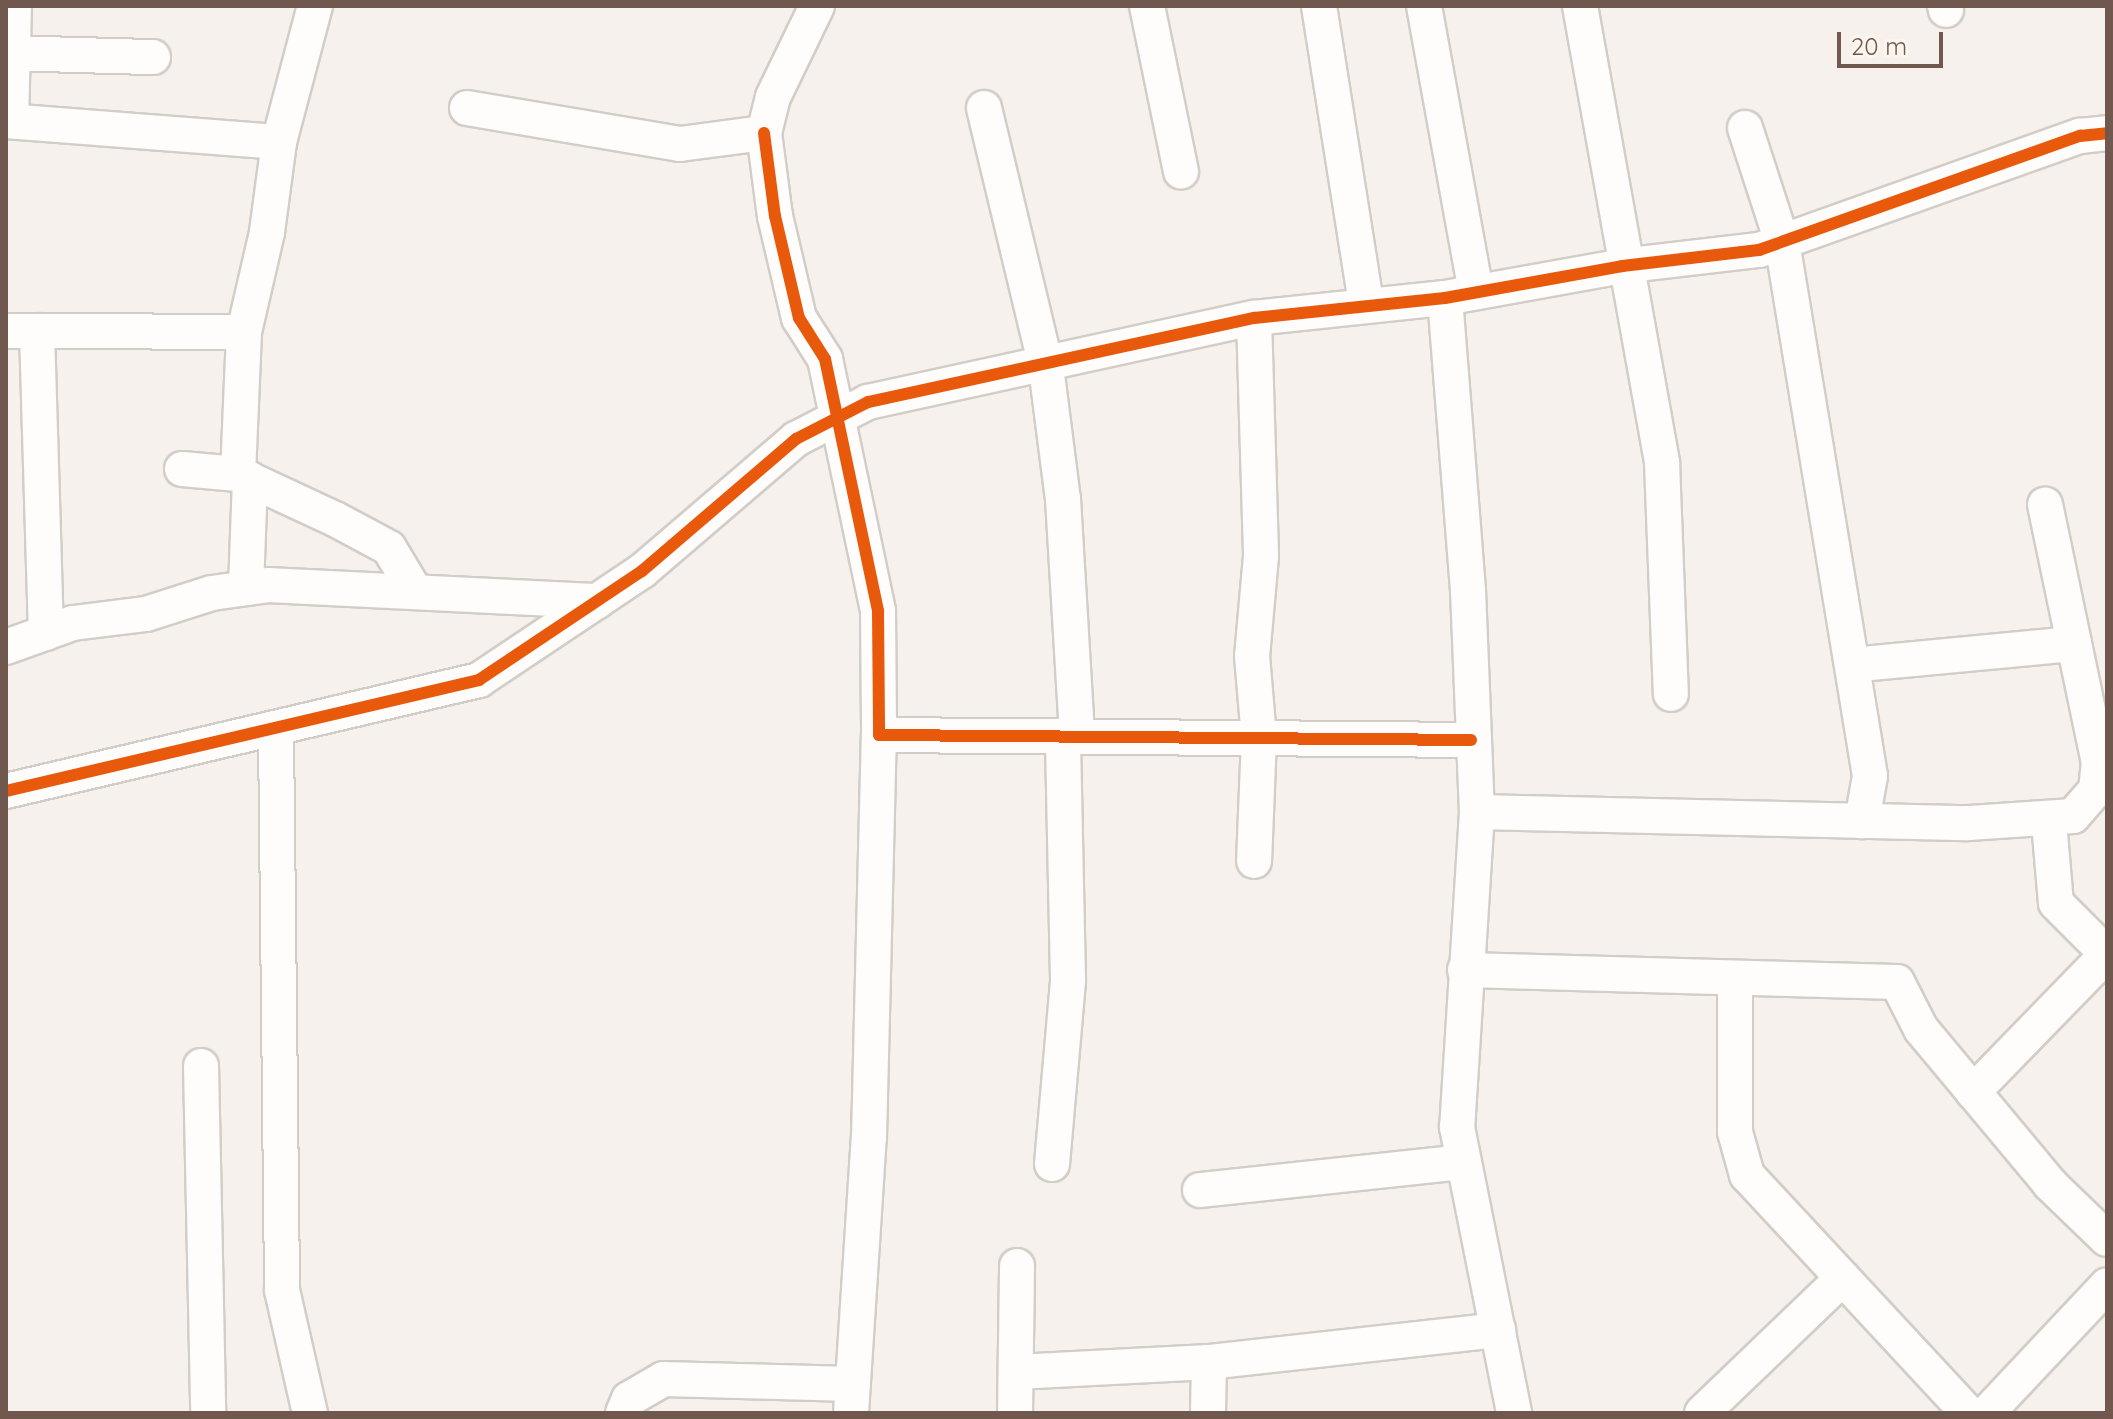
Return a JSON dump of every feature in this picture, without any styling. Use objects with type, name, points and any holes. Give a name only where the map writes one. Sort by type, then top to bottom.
[{"type":"street","points":[[14,6],[9,53],[8,121],[279,142]]},
{"type":"street","points":[[246,588],[244,332],[267,232],[279,142],[315,6]]},
{"type":"street","points":[[623,1413],[629,1399],[663,1379],[852,1399],[869,1138],[879,735],[878,611],[825,359],[799,318],[775,216],[764,133],[773,97],[817,6]]},
{"type":"street","points":[[1147,6],[1181,172]]},
{"type":"street","points":[[1319,6],[1366,302]]},
{"type":"street","points":[[1424,6],[1460,295],[1471,740],[1477,812],[1457,1127],[1514,1413]]},
{"type":"street","points":[[1580,6],[1622,266],[1662,463],[1671,694]]},
{"type":"street","points":[[9,53],[153,57]]},
{"type":"street","points":[[467,108],[680,144],[764,133]]},
{"type":"street","points":[[984,108],[1046,367],[1063,499],[1070,736],[1068,980],[1052,1164]]},
{"type":"street","points":[[1745,128],[1782,242],[1870,776],[1862,821]]},
{"type":"street","points":[[6,791],[276,732],[479,680],[598,601],[796,439],[838,414],[1254,318],[1366,302],[1460,295],[1622,266],[1759,250],[2080,136],[2107,133]]},
{"type":"street","points":[[1254,318],[1261,556],[1252,656],[1259,738],[1254,861]]},
{"type":"street","points":[[46,633],[21,331],[244,332]]},
{"type":"street","points":[[182,469],[244,477],[389,548],[413,588]]},
{"type":"street","points":[[1477,812],[1862,821],[2049,822],[2073,816],[2096,790],[2099,763],[2045,505]]},
{"type":"street","points":[[6,647],[46,633],[246,588],[413,588],[598,601]]},
{"type":"street","points":[[1872,663],[2074,644]]},
{"type":"street","points":[[276,732],[282,1290],[310,1413]]},
{"type":"street","points":[[879,735],[1471,740]]},
{"type":"street","points":[[1973,1092],[2107,954],[2056,903],[2049,822]]},
{"type":"street","points":[[1465,970],[1897,982],[1921,1029],[2050,1184],[2107,1239]]},
{"type":"street","points":[[1735,978],[1735,1132],[1747,1175],[1968,1413]]},
{"type":"street","points":[[201,1066],[208,1413]]},
{"type":"street","points":[[1200,1190],[1464,1162]]},
{"type":"street","points":[[1015,1413],[1017,1266]]},
{"type":"street","points":[[1702,1413],[1843,1278]]},
{"type":"street","points":[[1987,1413],[2107,1285]]},
{"type":"street","points":[[1016,1372],[1209,1362],[1498,1330]]},
{"type":"street","points":[[1208,1413],[1209,1362]]},
{"type":"cycle path","points":[[764,133],[775,216],[799,318],[825,359],[878,611],[879,735],[1471,740]]},
{"type":"cycle path","points":[[6,791],[479,680],[642,571],[796,439],[868,402],[1254,318],[1445,298],[1622,266],[1759,250],[2080,136],[2107,133]]}]
